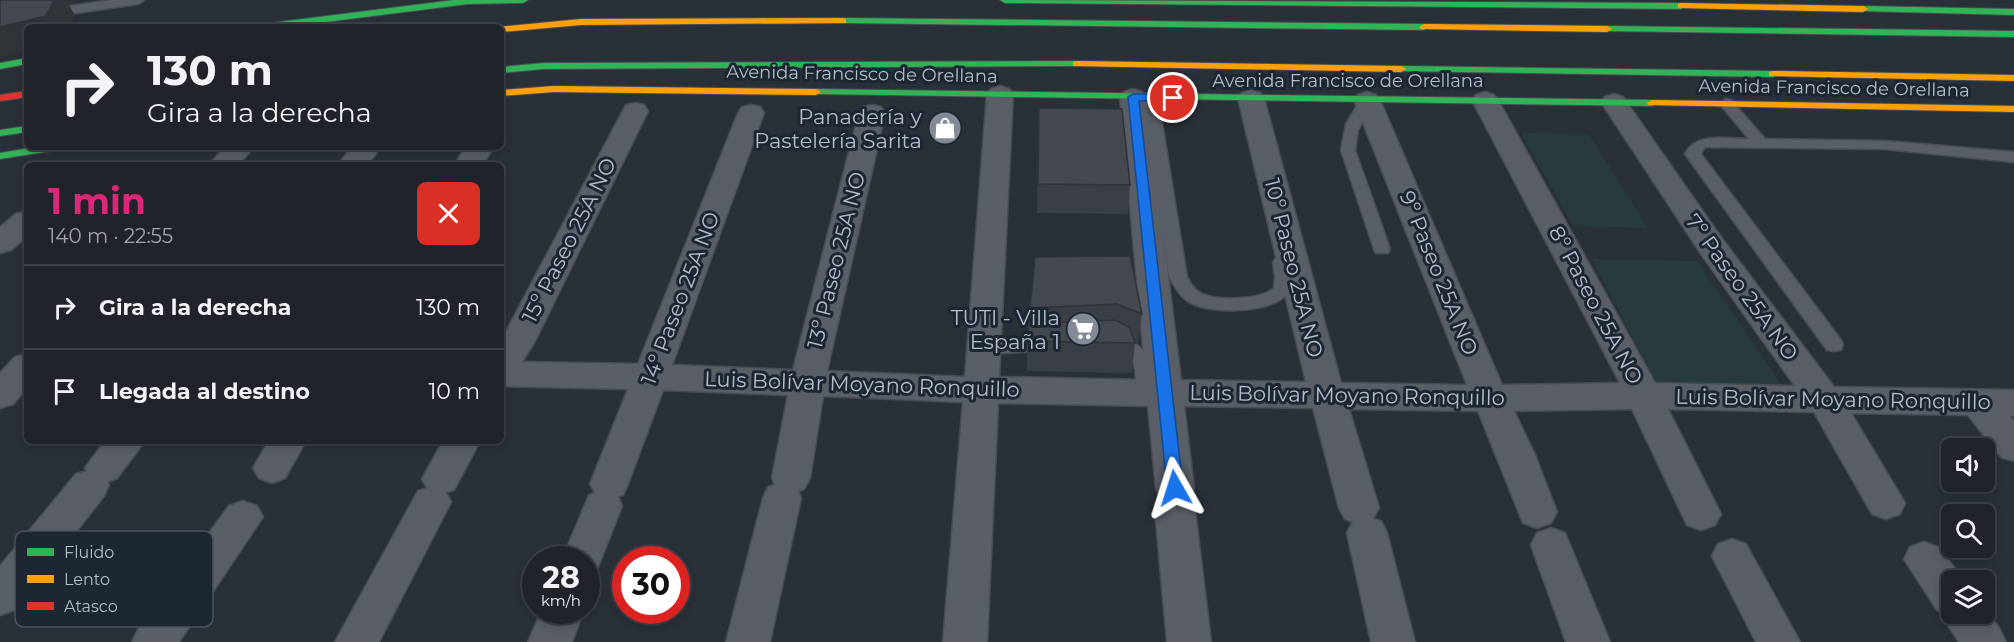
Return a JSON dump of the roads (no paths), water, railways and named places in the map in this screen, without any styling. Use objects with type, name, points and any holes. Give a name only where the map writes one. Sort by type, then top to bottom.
[{"type":"main road","points":[[436,0],[523,0]]},
{"type":"main road","points":[[1005,0],[1628,2],[2014,12]]},
{"type":"main road","points":[[287,24],[468,1]]},
{"type":"main road","points":[[504,29],[581,22],[871,21],[2014,34]]},
{"type":"main road","points":[[0,66],[24,62]]},
{"type":"main road","name":"Avenida Francisco de Orellana","points":[[504,70],[544,66],[1093,64],[2014,78]]},
{"type":"main road","name":"Avenida Francisco de Orellana","points":[[504,93],[565,89],[1726,103],[2014,109]]},
{"type":"main road","points":[[0,99],[24,95]]},
{"type":"main road","points":[[1969,109],[2014,119]]},
{"type":"main road","points":[[0,133],[24,129]]},
{"type":"main road","points":[[0,156],[38,150]]},
{"type":"street","points":[[965,642],[1000,94]]},
{"type":"street","points":[[1142,97],[1155,392],[1175,499],[1189,642]]},
{"type":"street","name":"10º Paseo 25A NO","points":[[1245,98],[1363,520],[1393,642]]},
{"type":"street","name":"9º Paseo 25A NO","points":[[1367,100],[1490,398],[1516,455],[1588,642]]},
{"type":"street","name":"8º Paseo 25A NO","points":[[1485,100],[1644,396],[1666,446],[1701,514]]},
{"type":"street","name":"7º Paseo 25A NO","points":[[1614,102],[1712,247],[1824,399],[1886,503]]},
{"type":"street","name":"15º Paseo 25A NO","points":[[504,363],[517,344],[635,111]]},
{"type":"street","name":"14º Paseo 25A NO","points":[[587,546],[751,113]]},
{"type":"street","name":"13º Paseo 25A NO","points":[[748,642],[786,488],[808,383],[872,113]]},
{"type":"street","points":[[226,162],[237,150]]},
{"type":"street","points":[[354,162],[364,150]]},
{"type":"street","points":[[0,243],[24,223]]},
{"type":"street","points":[[0,365],[24,366]]},
{"type":"street","points":[[0,396],[24,369]]},
{"type":"street","name":"Luis Bolívar Moyano Ronquillo","points":[[504,374],[651,377],[981,390],[1490,398],[1644,396],[2014,403]]},
{"type":"street","points":[[1977,402],[2014,447]]},
{"type":"street","points":[[357,642],[460,444]]},
{"type":"street","points":[[54,531],[107,465]]},
{"type":"street","points":[[213,560],[243,518]]},
{"type":"street","points":[[1732,556],[1778,642]]},
{"type":"street","points":[[1924,560],[1941,582]]},
{"type":"street","points":[[0,597],[15,578]]},
{"type":"street","points":[[550,642],[557,624]]},
{"type":"street","points":[[1971,624],[1984,642]]},
{"type":"street","points":[[154,642],[165,627]]},
{"type":"lane","points":[[0,20],[138,0]]},
{"type":"lane","points":[[1142,97],[1153,119],[1178,277],[1185,290],[1194,297],[1230,303],[1267,301],[1278,296],[1283,289],[1284,280],[1245,98]]},
{"type":"lane","points":[[1367,100],[1353,123],[1347,139],[1348,150],[1382,249]]},
{"type":"lane","points":[[1726,103],[1761,143]]},
{"type":"lane","points":[[1834,345],[1693,154],[1695,147],[1702,143],[1885,145],[2014,157]]},
{"type":"lane","points":[[1102,343],[1113,342],[1138,352],[1155,392]]},
{"type":"lane","points":[[984,348],[1067,344]]},
{"type":"place","name":"Panadería y Pastelería Sarita","points":[[945,128]]},
{"type":"place","name":"TUTI - Villa España 1","points":[[1083,329]]}]
